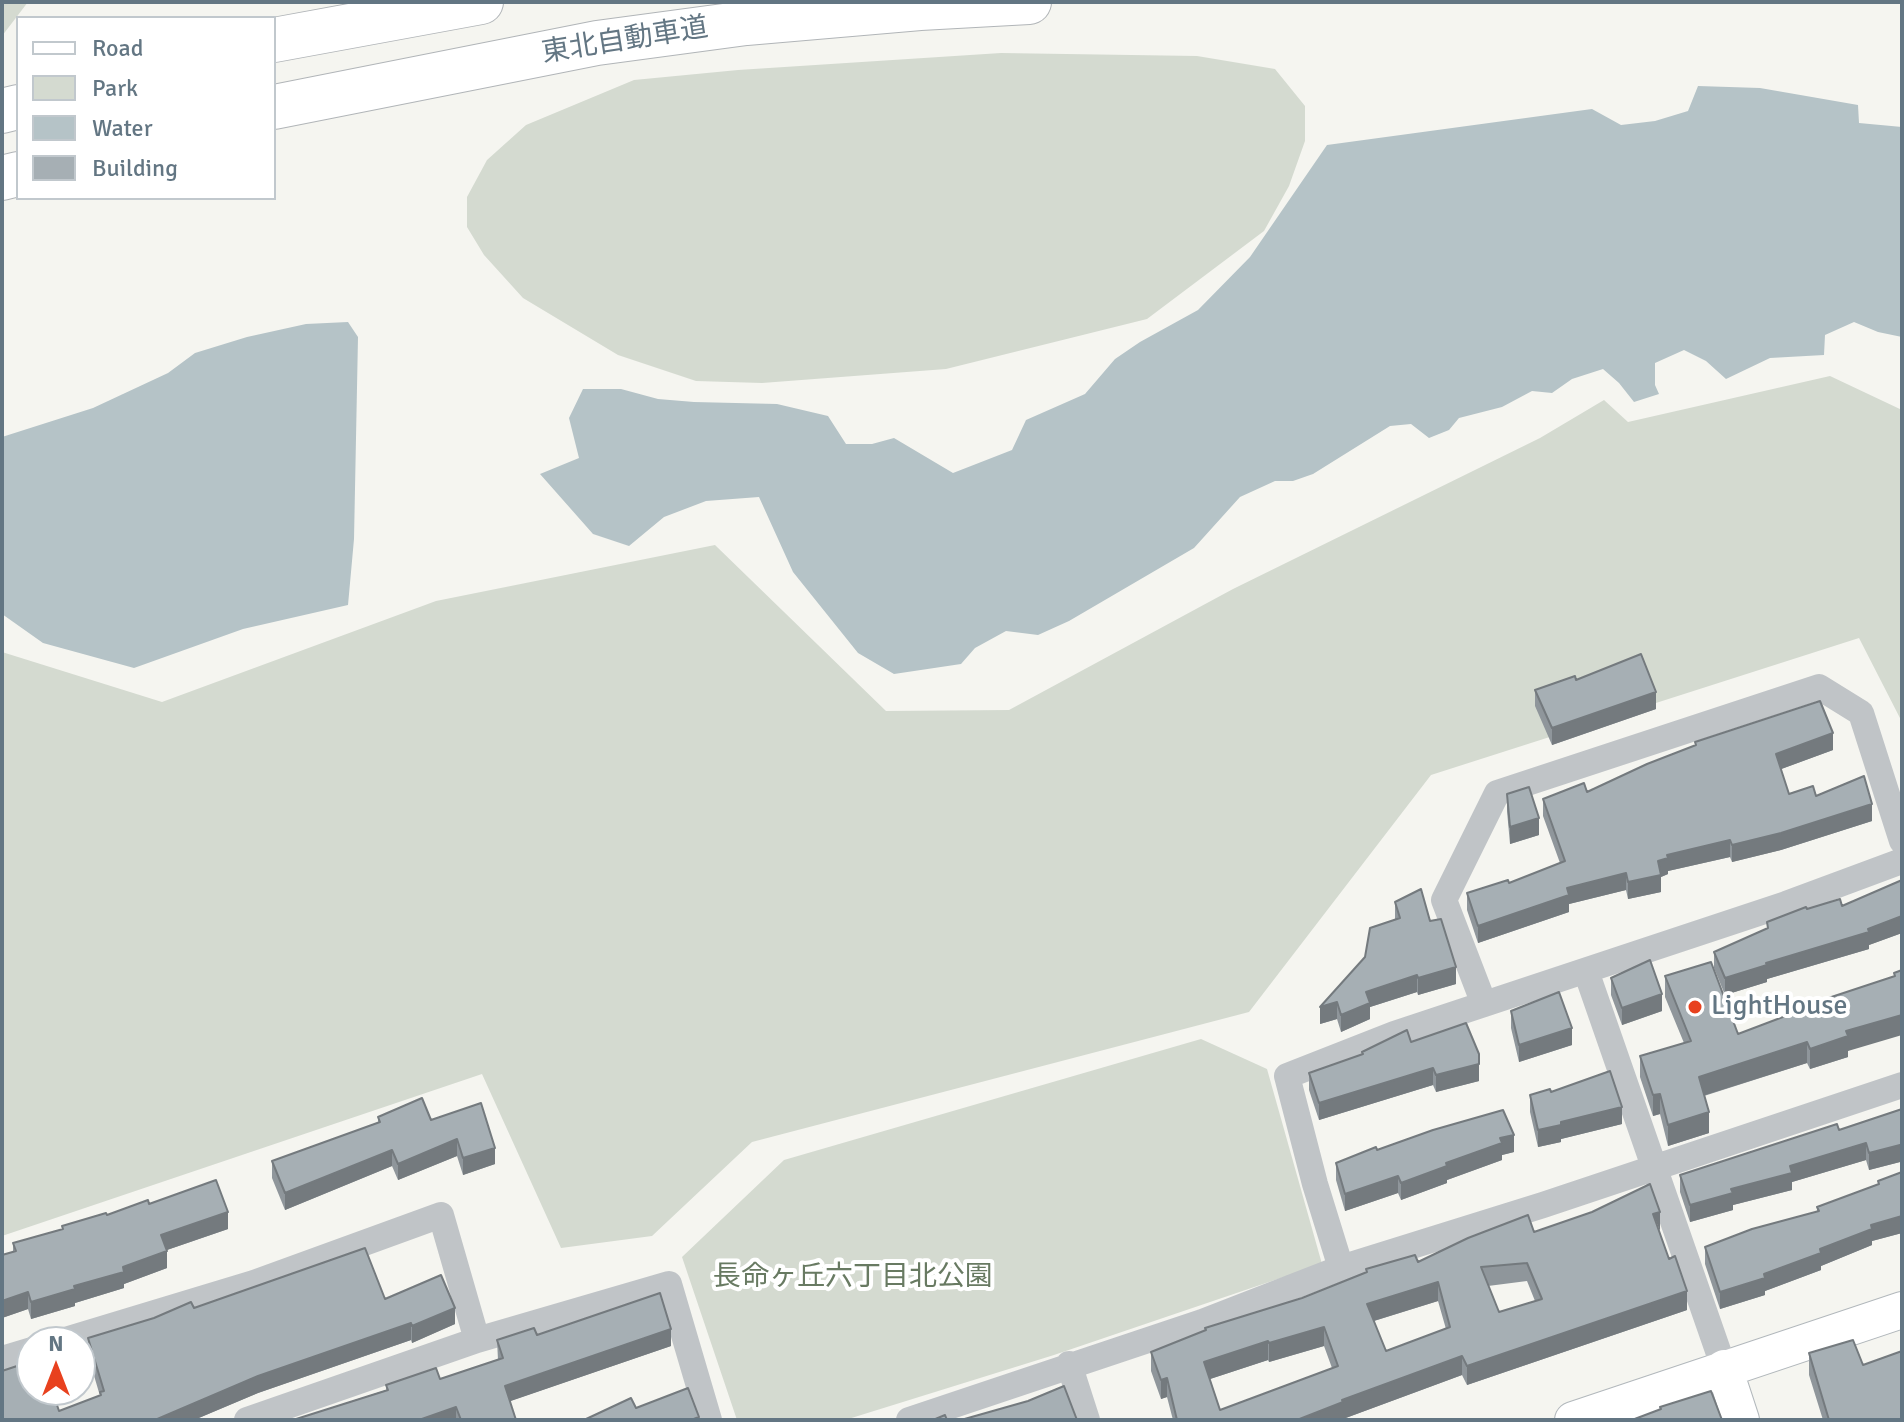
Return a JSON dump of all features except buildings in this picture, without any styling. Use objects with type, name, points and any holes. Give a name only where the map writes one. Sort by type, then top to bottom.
[{"type":"highway","points":[[276,40],[481,2]]},
{"type":"highway","name":"東北自動車道","points":[[276,107],[597,43],[746,23],[1029,2]]},
{"type":"street","points":[[1484,1004],[1444,900],[1497,793],[1819,687],[1861,713],[1902,841]]},
{"type":"street","points":[[1341,1268],[1287,1076],[1394,1034],[1786,904],[1902,861]]},
{"type":"street","points":[[1586,971],[1741,1420]]},
{"type":"street","points":[[909,1420],[1202,1322],[1341,1268],[1653,1169],[1902,1085]]},
{"type":"street","points":[[96,1331],[254,1283],[441,1215],[477,1340]]},
{"type":"street","points":[[247,1420],[477,1340],[669,1284],[709,1420]]},
{"type":"street","points":[[1573,1420],[1902,1310]]},
{"type":"street","points":[[1069,1364],[1087,1420]]},
{"type":"green space","points":[[2,2],[28,2],[16,16],[2,36]]},
{"type":"green space","points":[[1001,53],[1197,56],[1275,69],[1305,106],[1305,141],[1289,186],[1264,231],[1147,319],[946,369],[762,383],[696,381],[618,355],[523,298],[484,255],[467,227],[467,197],[487,160],[526,125],[634,80]]},
{"type":"green space","points":[[1830,376],[1902,410],[1902,722],[1859,638],[1431,775],[1249,1012],[752,1142],[652,1236],[561,1248],[482,1074],[2,1236],[2,652],[162,702],[436,601],[715,545],[886,711],[1009,710],[1233,589],[1540,438],[1604,400],[1628,422]]},
{"type":"green space","name":"長命ヶ丘六丁目北公園","points":[[1201,1039],[1267,1069],[1322,1264],[1054,1355],[845,1420],[737,1420],[682,1257],[784,1160]]},
{"type":"water","points":[[1698,86],[1760,88],[1858,105],[1859,123],[1902,127],[1902,337],[1854,322],[1825,335],[1824,355],[1770,358],[1726,379],[1706,361],[1684,350],[1655,363],[1655,385],[1659,394],[1634,402],[1603,369],[1572,379],[1552,393],[1532,391],[1502,407],[1459,418],[1449,430],[1429,438],[1411,424],[1390,426],[1313,474],[1293,481],[1275,481],[1240,497],[1194,548],[1069,621],[1038,635],[1006,631],[975,648],[961,664],[894,674],[858,653],[793,572],[759,497],[706,501],[664,517],[629,546],[593,534],[540,474],[579,458],[569,418],[583,389],[621,389],[658,399],[694,402],[777,404],[828,416],[846,444],[872,444],[894,438],[953,473],[1012,450],[1026,420],[1085,394],[1115,359],[1198,310],[1250,257],[1327,145],[1592,109],[1621,125],[1655,121],[1688,111]]},
{"type":"water","points":[[348,322],[358,337],[354,539],[348,605],[243,629],[134,668],[43,643],[2,614],[2,437],[93,408],[168,373],[195,353],[306,324]]},
{"type":"place","name":"LightHouse","points":[[1695,1007]]}]
